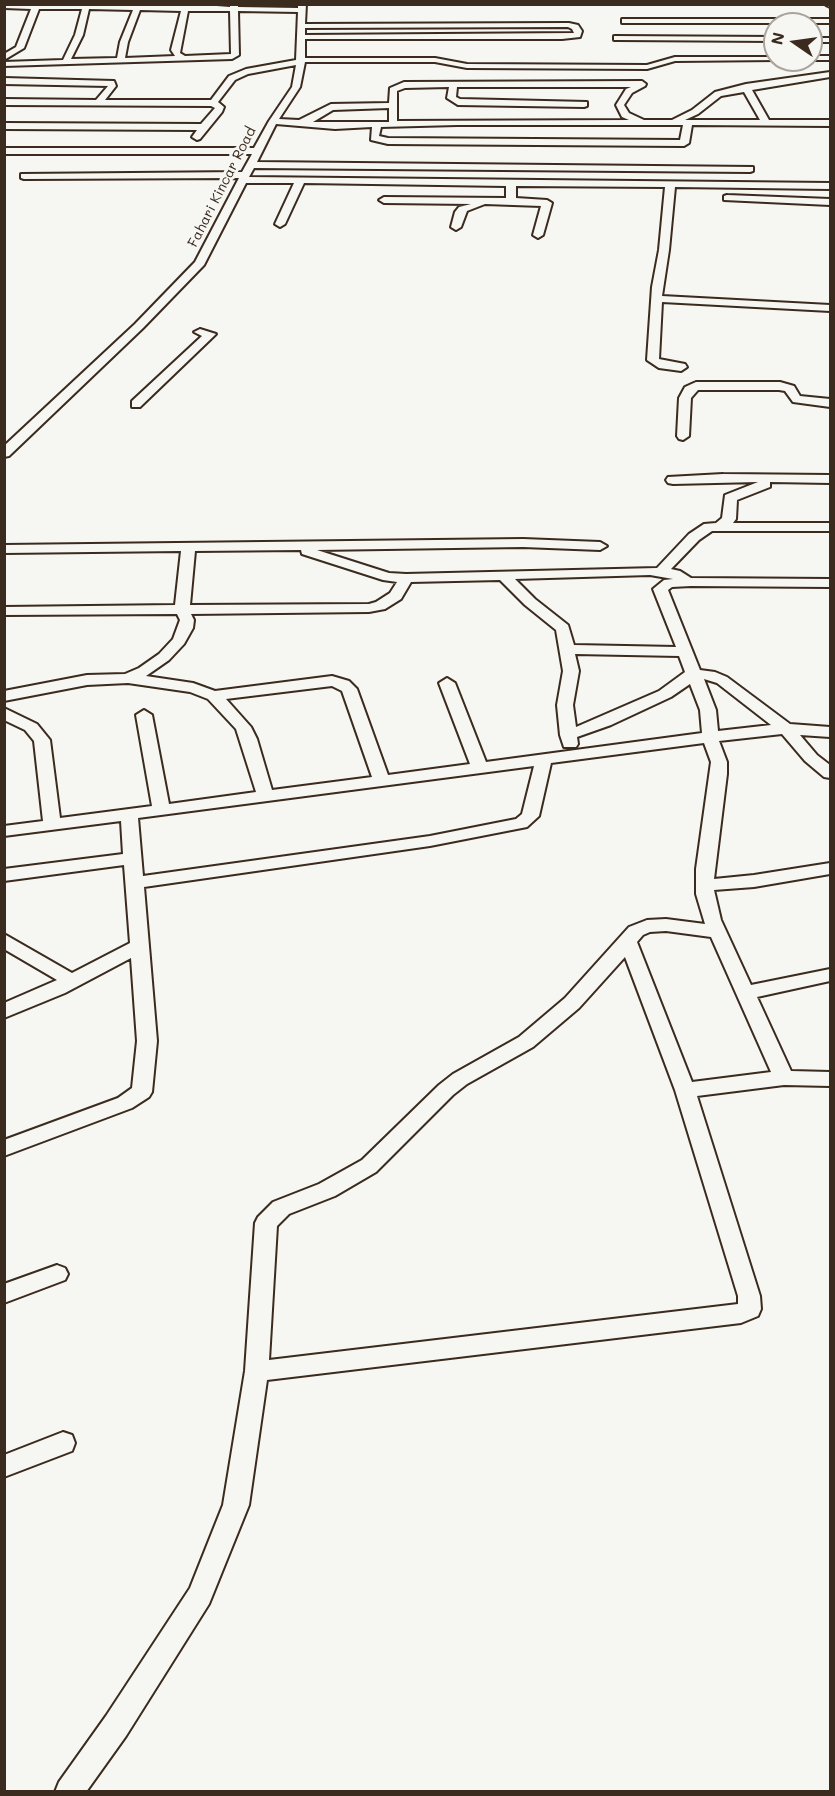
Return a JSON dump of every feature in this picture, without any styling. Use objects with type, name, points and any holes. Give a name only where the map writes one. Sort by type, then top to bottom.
[{"type":"street","points":[[4,58],[20,48],[36,5]]},
{"type":"street","points":[[66,62],[79,35],[87,5]]},
{"type":"street","points":[[4,6],[302,7]]},
{"type":"street","points":[[121,60],[124,42],[138,6]]},
{"type":"street","points":[[183,58],[175,50],[186,6]]},
{"type":"street","points":[[4,64],[235,55],[233,7]]},
{"type":"street","name":"Fahari Kincar Road","points":[[4,453],[188,278],[209,249],[273,121],[296,87],[301,61],[302,7]]},
{"type":"street","points":[[625,21],[831,21]]},
{"type":"street","points":[[302,26],[569,25],[578,31],[577,35],[562,37],[302,37]]},
{"type":"street","points":[[617,38],[763,39]]},
{"type":"street","points":[[740,39],[747,59]]},
{"type":"street","points":[[453,52],[453,64]]},
{"type":"street","points":[[213,103],[224,86],[240,75],[301,61],[435,60],[476,66],[647,67],[669,60],[747,59],[763,65]]},
{"type":"street","points":[[466,85],[460,81],[459,76],[476,66]]},
{"type":"street","points":[[645,122],[628,117],[621,109],[622,100],[629,92],[650,76],[647,67]]},
{"type":"street","points":[[762,84],[770,72]]},
{"type":"street","points":[[812,72],[831,74]]},
{"type":"street","points":[[4,81],[111,83],[112,86],[99,102]]},
{"type":"street","points":[[393,123],[393,90],[398,87],[640,84]]},
{"type":"street","points":[[672,123],[695,112],[718,94],[762,84],[819,86]]},
{"type":"street","points":[[451,85],[453,87],[451,98],[458,102],[584,104]]},
{"type":"street","points":[[576,86],[594,122]]},
{"type":"street","points":[[746,87],[766,123]]},
{"type":"street","points":[[4,102],[213,103],[220,107],[188,150]]},
{"type":"street","points":[[302,122],[312,119],[331,107],[393,105]]},
{"type":"street","points":[[273,121],[335,126],[521,122],[831,123]]},
{"type":"street","points":[[521,122],[544,142]]},
{"type":"street","points":[[377,124],[374,138],[377,140],[684,142],[688,123]]},
{"type":"street","points":[[4,126],[203,127]]},
{"type":"street","points":[[4,151],[258,151]]},
{"type":"street","points":[[252,165],[750,169]]},
{"type":"street","points":[[405,182],[407,166]]},
{"type":"street","points":[[594,168],[595,183]]},
{"type":"street","points":[[24,176],[831,186]]},
{"type":"street","points":[[280,224],[300,181]]},
{"type":"street","points":[[511,183],[511,201]]},
{"type":"street","points":[[670,184],[664,250],[657,287],[653,360],[659,364],[681,367]]},
{"type":"street","points":[[726,198],[831,202]]},
{"type":"street","points":[[384,200],[547,203],[538,235]]},
{"type":"street","points":[[456,227],[463,208],[494,201]]},
{"type":"street","points":[[658,299],[831,308]]},
{"type":"street","points":[[136,404],[210,334],[200,332]]},
{"type":"street","points":[[683,436],[685,398],[689,390],[696,386],[780,386],[790,389],[797,399],[831,403]]},
{"type":"street","points":[[673,480],[831,479]]},
{"type":"street","points":[[722,526],[729,519],[730,498],[753,488],[779,482],[831,487]]},
{"type":"street","points":[[662,571],[701,531],[722,526],[831,527]]},
{"type":"street","points":[[4,549],[523,543],[600,546]]},
{"type":"street","points":[[128,678],[144,671],[164,657],[179,641],[186,628],[187,620],[182,610],[189,546]]},
{"type":"street","points":[[291,546],[388,577],[662,571],[691,582]]},
{"type":"street","points":[[502,574],[530,602],[560,623],[563,628],[571,671],[565,705],[572,755]]},
{"type":"street","points":[[4,611],[303,607],[369,609],[380,606],[396,596],[406,578]]},
{"type":"street","points":[[784,1078],[717,932],[705,894],[705,869],[719,762],[710,737],[708,710],[660,589],[669,583],[691,582],[831,583]]},
{"type":"street","points":[[567,649],[684,652]]},
{"type":"street","points":[[568,735],[605,722],[665,694],[693,674],[710,675],[722,680],[786,729],[811,758],[831,773]]},
{"type":"street","points":[[4,696],[87,680],[128,678],[194,688],[214,696],[243,727],[249,739],[265,796]]},
{"type":"street","points":[[214,696],[332,681],[344,684],[349,689],[382,781]]},
{"type":"street","points":[[447,683],[480,768]]},
{"type":"street","points":[[4,713],[31,726],[42,740],[52,825]]},
{"type":"street","points":[[144,716],[161,809]]},
{"type":"street","points":[[4,831],[710,737],[786,729],[831,732]]},
{"type":"street","points":[[134,883],[430,841],[521,823],[530,816],[544,759]]},
{"type":"street","points":[[4,1148],[125,1103],[142,1092],[147,1041],[129,814]]},
{"type":"street","points":[[4,874],[132,858]]},
{"type":"street","points":[[705,885],[831,868]]},
{"type":"street","points":[[69,1791],[116,1726],[200,1595],[236,1505],[258,1371],[266,1223],[281,1208],[327,1190],[369,1166],[446,1090],[460,1079],[526,1042],[572,1003],[636,931],[647,926],[666,925],[717,932]]},
{"type":"street","points":[[4,940],[72,981]]},
{"type":"street","points":[[258,1371],[729,1315],[750,1310],[748,1296],[686,1090],[627,942]]},
{"type":"street","points":[[4,1011],[72,981],[139,946]]},
{"type":"street","points":[[745,993],[831,975]]},
{"type":"street","points":[[686,1090],[784,1078],[831,1079]]},
{"type":"street","points":[[4,1294],[57,1274]]},
{"type":"street","points":[[4,1466],[63,1443]]}]
